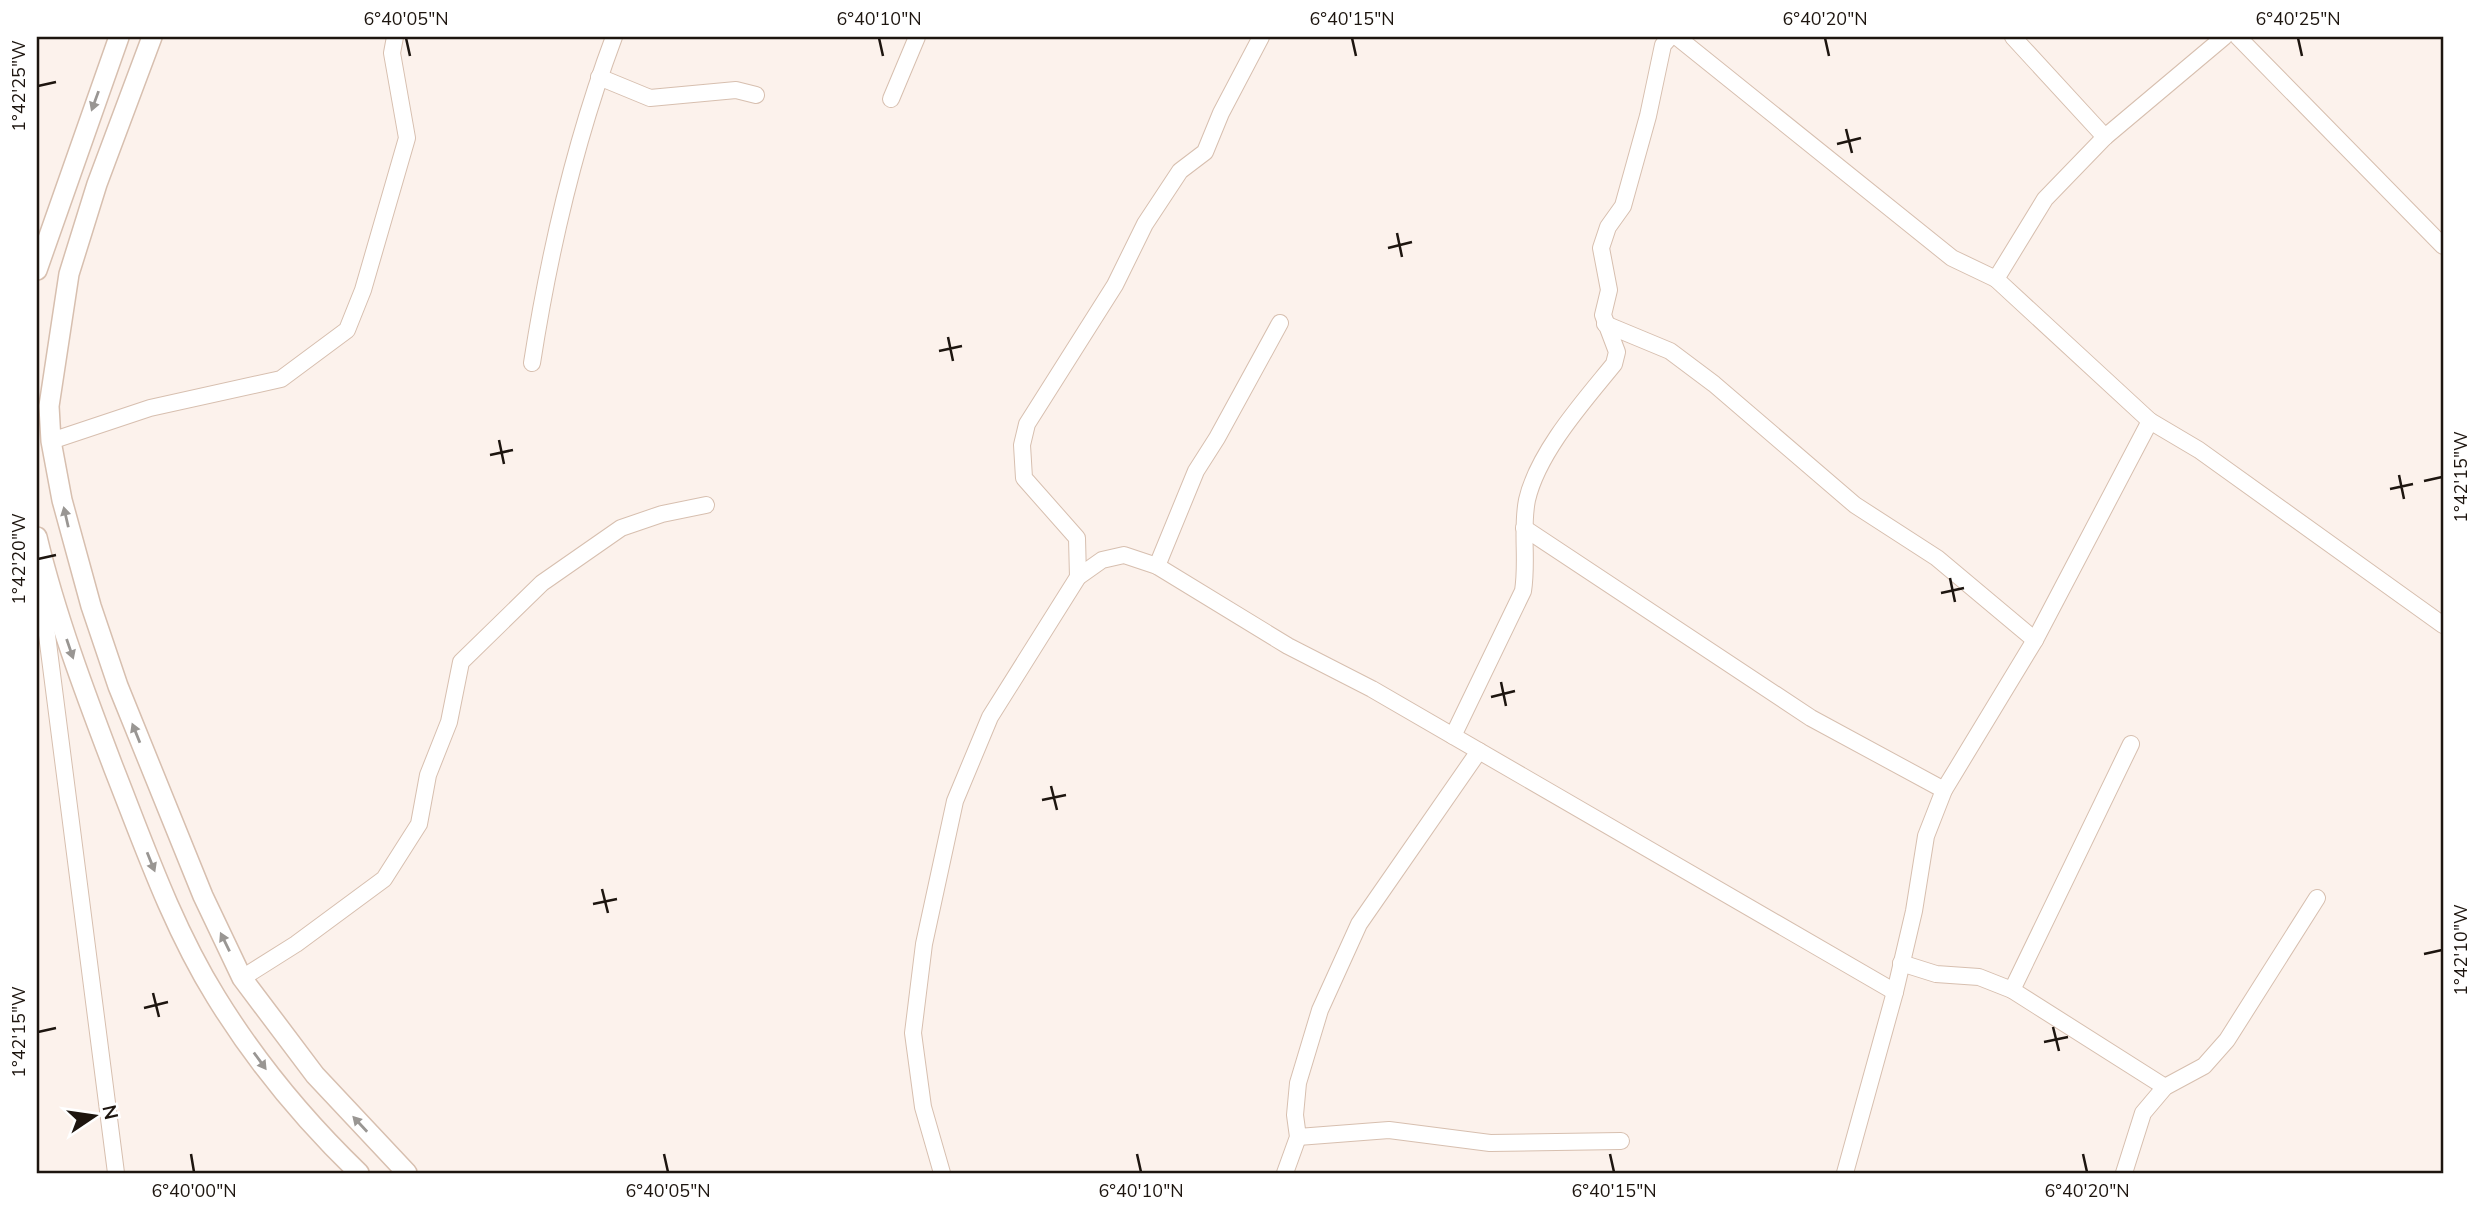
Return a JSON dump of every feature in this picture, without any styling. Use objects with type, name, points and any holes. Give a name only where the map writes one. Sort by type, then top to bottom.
[{"type":"street","points":[[37,270],[119,37]]},
{"type":"street","points":[[152,37],[97,184],[69,274],[52,371],[49,406],[51,441],[72,543],[118,687],[202,896],[242,978],[315,1075],[407,1173]]},
{"type":"street","points":[[51,441],[150,408],[281,379],[347,330],[366,278],[407,138],[392,53],[395,37]]},
{"type":"street","points":[[533,363],[545,282],[599,77],[614,37]]},
{"type":"street","points":[[891,99],[917,37]]},
{"type":"street","points":[[1078,577],[1077,538],[1024,478],[1022,445],[1027,425],[1115,285],[1152,213],[1180,171],[1205,152],[1221,113],[1261,37]]},
{"type":"street","points":[[1453,736],[1523,591],[1527,568],[1524,528],[1528,498],[1538,473],[1557,440],[1614,363],[1617,352],[1605,324],[1604,308],[1609,290],[1601,248],[1608,227],[1623,206],[1648,116],[1663,45],[1670,37]]},
{"type":"street","points":[[1677,37],[1952,258],[1996,279],[2150,421],[2199,450],[2443,625]]},
{"type":"street","points":[[2013,37],[2105,137]]},
{"type":"street","points":[[1996,279],[2045,199],[2105,137],[2224,37]]},
{"type":"street","points":[[2238,37],[2443,246]]},
{"type":"street","points":[[599,77],[650,98],[736,90],[756,95]]},
{"type":"street","points":[[1157,566],[1196,471],[1217,439],[1280,323]]},
{"type":"street","points":[[1605,324],[1670,351],[1714,384],[1855,505],[1937,558],[2035,640]]},
{"type":"street","points":[[1845,1173],[1895,992],[1914,911],[1926,836],[1944,790],[2035,640],[2150,421]]},
{"type":"street","points":[[242,978],[296,944],[384,879],[419,824],[428,775],[449,722],[461,662],[542,583],[621,528],[662,514],[706,505]]},
{"type":"street","points":[[1524,528],[1811,718],[1944,790]]},
{"type":"street","points":[[38,544],[47,635],[116,1173]]},
{"type":"street","points":[[38,544],[87,698],[169,907],[214,995],[286,1097],[359,1173]]},
{"type":"street","points":[[942,1173],[923,1107],[913,1034],[924,944],[953,814],[990,717],[1078,577],[1102,560],[1124,555],[1157,566],[1288,646],[1453,736],[1895,992]]},
{"type":"street","points":[[2012,989],[2132,744]]},
{"type":"street","points":[[1284,1173],[1298,1137],[1295,1115],[1298,1083],[1320,1010],[1359,923],[1479,751]]},
{"type":"street","points":[[2124,1173],[2143,1114],[2165,1087],[2204,1066],[2227,1040],[2317,898]]},
{"type":"street","points":[[1901,963],[1936,974],[1979,977],[2012,989],[2165,1087]]},
{"type":"street","points":[[1298,1137],[1389,1130],[1490,1143],[1621,1141]]}]
